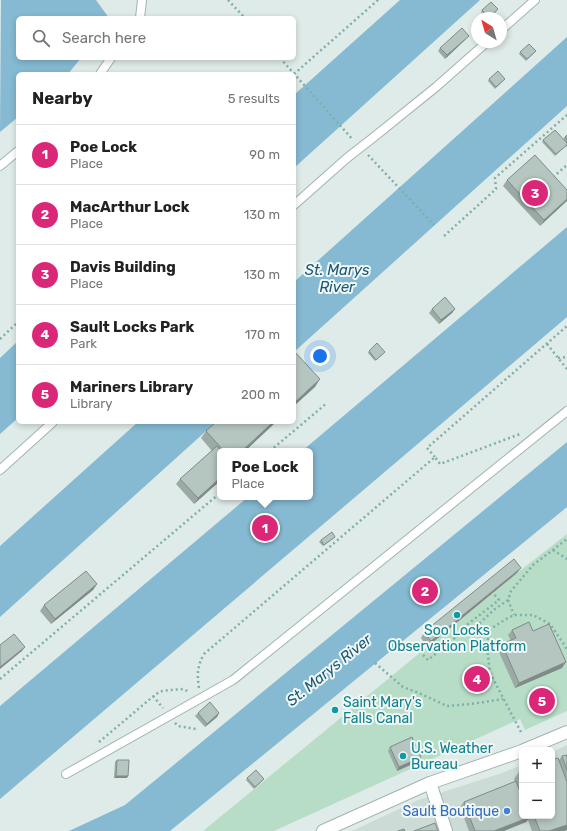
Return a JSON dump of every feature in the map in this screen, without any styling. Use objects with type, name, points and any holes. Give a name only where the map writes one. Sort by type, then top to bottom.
[{"type":"street","points":[[530,747],[567,732]]},
{"type":"street","points":[[323,831],[430,783],[519,751]]},
{"type":"street","points":[[430,783],[446,831]]},
{"type":"lane","points":[[140,16],[142,0]]},
{"type":"lane","points":[[507,25],[535,0]]},
{"type":"lane","points":[[296,203],[360,147],[436,87],[480,48]]},
{"type":"lane","points":[[101,72],[110,60]]},
{"type":"lane","points":[[0,166],[16,153]]},
{"type":"lane","points":[[66,774],[233,680],[567,411]]},
{"type":"lane","points":[[0,470],[51,424]]},
{"type":"path","points":[[228,0],[242,16]]},
{"type":"path","points":[[296,72],[378,0]]},
{"type":"path","points":[[282,60],[292,72]]},
{"type":"path","points":[[296,76],[434,225]]},
{"type":"path","points":[[444,236],[496,189],[495,178],[567,115]]},
{"type":"path","points":[[549,180],[567,165]]},
{"type":"path","points":[[0,339],[16,324]]},
{"type":"path","points":[[524,432],[440,464],[427,448],[567,326]]},
{"type":"path","points":[[547,344],[567,369]]},
{"type":"path","points":[[558,358],[567,357]]},
{"type":"path","points":[[274,448],[327,403]]},
{"type":"path","points":[[200,698],[197,675],[200,662],[204,654],[435,457]]},
{"type":"path","points":[[0,679],[217,496]]},
{"type":"path","points":[[472,630],[495,609],[508,600],[512,591],[533,566],[567,539]]},
{"type":"path","points":[[553,550],[567,559]]},
{"type":"path","points":[[423,655],[428,660],[456,637],[468,624],[499,600],[493,593]]},
{"type":"path","points":[[508,600],[514,615]]},
{"type":"path","points":[[462,630],[489,630],[514,615],[533,615],[550,624],[567,650]]},
{"type":"path","points":[[489,630],[487,647],[490,673],[522,732]]},
{"type":"path","points":[[375,664],[403,687],[447,706],[504,699]]},
{"type":"path","points":[[95,746],[156,694],[162,691],[183,689],[200,698]]},
{"type":"shaded area","points":[[567,745],[567,831],[352,831],[418,800],[519,766],[519,819],[555,819],[555,751]]},
{"type":"green space","points":[[567,534],[567,711],[525,730],[520,719],[274,831],[203,831],[517,573]]},
{"type":"water","points":[[1,0],[96,0],[108,16],[16,16],[16,60],[79,60],[70,72],[16,72],[16,119],[0,132]]},
{"type":"water","points":[[400,0],[480,0],[296,166],[296,93]]},
{"type":"water","name":"St. Marys River","points":[[567,37],[567,106],[296,350],[296,280]]},
{"type":"water","points":[[567,227],[567,317],[0,799],[0,706],[244,500],[313,500],[313,448],[306,448]]},
{"type":"water","points":[[16,343],[16,420],[0,434],[0,358]]},
{"type":"water","points":[[136,424],[214,424],[0,617],[0,546]]},
{"type":"water","name":"St. Marys River","points":[[567,442],[567,507],[170,831],[69,831],[125,805]]},
{"type":"building","points":[[491,2],[498,9],[495,12],[484,12],[482,10]]},
{"type":"building","points":[[462,28],[469,36],[447,55],[440,48]]},
{"type":"building","points":[[529,44],[536,51],[527,59],[520,52]]},
{"type":"building","points":[[498,71],[505,79],[496,87],[489,79]]},
{"type":"building","points":[[555,130],[567,143],[567,145],[556,154],[543,140]]},
{"type":"building","points":[[535,155],[567,190],[567,199],[544,220],[507,180]]},
{"type":"building","points":[[445,297],[455,309],[441,320],[432,309]]},
{"type":"building","points":[[377,343],[385,352],[376,360],[369,351]]},
{"type":"building","points":[[296,353],[320,379],[296,401]]},
{"type":"building","points":[[214,424],[271,424],[245,448],[221,448],[206,431]]},
{"type":"building","points":[[217,446],[219,448],[217,448],[217,481],[198,498],[180,479]]},
{"type":"building","points":[[332,532],[335,537],[324,545],[321,540]]},
{"type":"building","name":"Soo Locks Observation Platform","points":[[514,559],[521,568],[431,641],[424,632]]},
{"type":"building","points":[[86,571],[97,584],[55,619],[44,605]]},
{"type":"building","points":[[529,622],[533,631],[549,624],[566,662],[519,683],[502,644],[516,638],[512,630]]},
{"type":"building","points":[[14,634],[25,647],[0,667],[0,645]]},
{"type":"building","points":[[210,702],[219,713],[207,724],[198,713]]},
{"type":"building","name":"U.S. Weather Bureau","points":[[412,737],[421,757],[399,767],[390,747]]},
{"type":"building","points":[[567,755],[567,770],[562,756]]},
{"type":"building","points":[[558,758],[567,782],[567,825],[549,831],[540,831],[535,819],[555,819],[555,759]]},
{"type":"building","points":[[117,760],[129,760],[128,776],[116,776]]},
{"type":"building","points":[[256,770],[264,779],[255,787],[247,778]]},
{"type":"building","points":[[516,781],[519,789],[519,819],[525,819],[494,831],[475,831],[464,802]]},
{"type":"building","points":[[435,823],[438,831],[414,831]]},
{"type":"place","name":"Davis Building","points":[[535,193]]},
{"type":"place","name":"Poe Lock","points":[[265,528]]},
{"type":"place","name":"MacArthur Lock","points":[[425,591]]},
{"type":"place","name":"Soo Locks Observation Platform","points":[[457,615]]},
{"type":"place","name":"Sault Locks Park","points":[[477,679]]},
{"type":"place","name":"Mariners Library","points":[[542,701]]},
{"type":"place","name":"Saint Mary's Falls Canal","points":[[335,710]]},
{"type":"place","name":"U.S. Weather Bureau","points":[[403,756]]},
{"type":"place","name":"Sault Boutique","points":[[507,811]]}]
